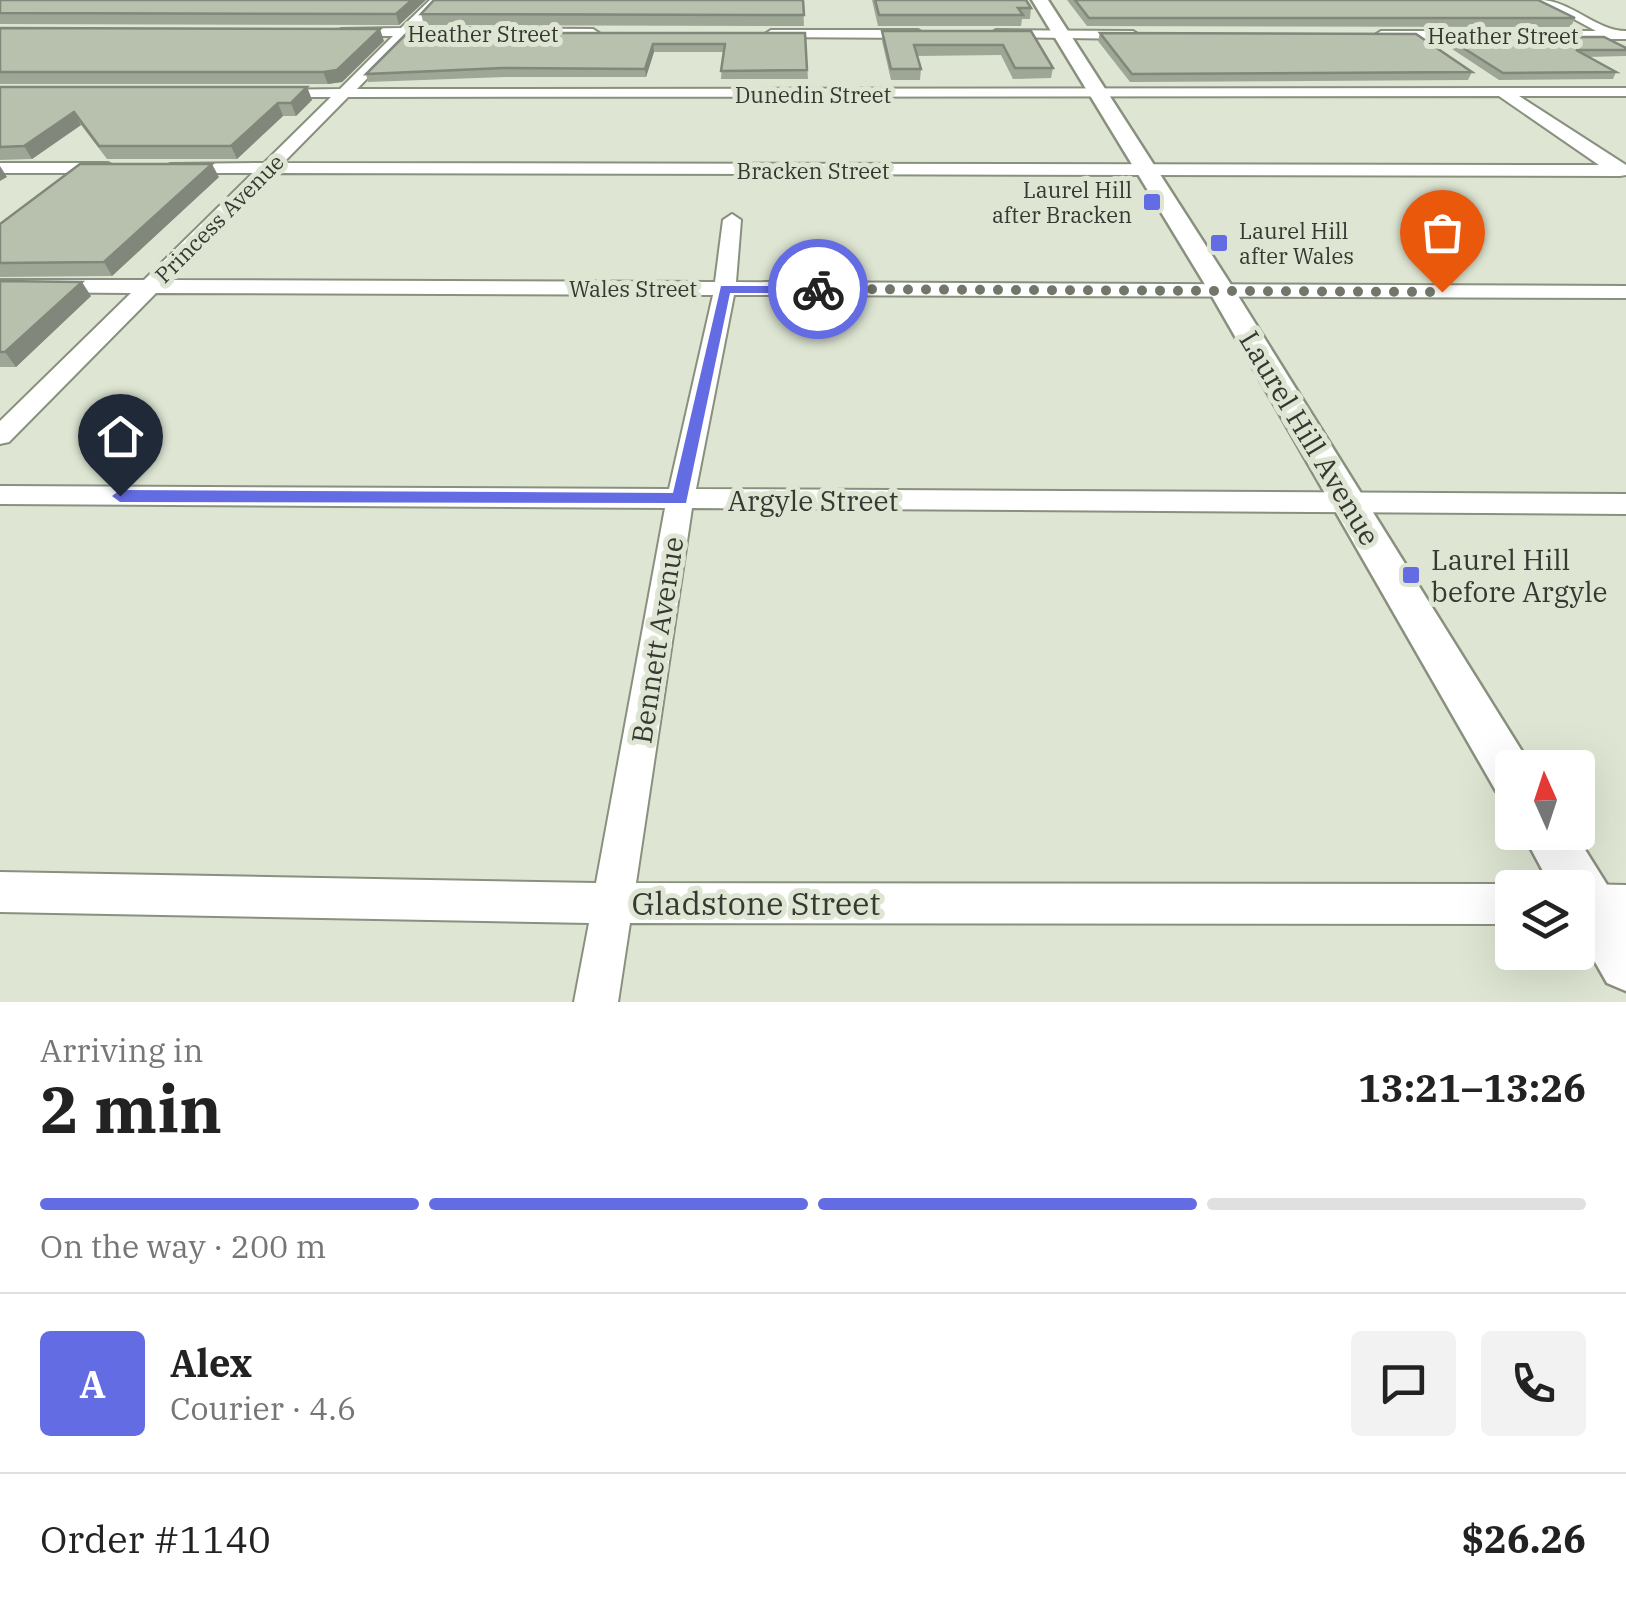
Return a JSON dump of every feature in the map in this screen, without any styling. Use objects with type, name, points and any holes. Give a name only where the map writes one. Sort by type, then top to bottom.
[{"type":"street","name":"Princess Avenue","points":[[0,436],[437,0]]},
{"type":"street","name":"Laurel Hill Avenue","points":[[1040,0],[1222,291],[1497,750]]},
{"type":"street","points":[[1545,0],[1619,35]]},
{"type":"street","name":"Heather Street","points":[[328,32],[604,33]]},
{"type":"street","points":[[764,34],[943,34]]},
{"type":"street","points":[[983,34],[1141,35]]},
{"type":"street","name":"Heather Street","points":[[1358,35],[1619,35]]},
{"type":"street","points":[[1418,35],[1446,54]]},
{"type":"street","points":[[1474,74],[1623,172]]},
{"type":"street","name":"Dunedin Street","points":[[248,93],[1626,92]]},
{"type":"street","points":[[0,168],[134,168]]},
{"type":"street","name":"Bracken Street","points":[[154,168],[1623,172]]},
{"type":"street","name":"Bennett Avenue","points":[[596,1002],[680,499],[725,289],[732,220]]},
{"type":"street","name":"Wales Street","points":[[0,286],[1626,292]]},
{"type":"street","name":"Argyle Street","points":[[0,495],[1626,504]]},
{"type":"street","points":[[1559,850],[1597,904],[1626,964]]},
{"type":"street","name":"Gladstone Street","points":[[0,892],[613,904],[1495,904]]},
{"type":"building","points":[[0,0],[412,0],[396,14],[0,13]]},
{"type":"building","points":[[434,0],[803,0],[804,15],[421,14]]},
{"type":"building","points":[[875,0],[1026,0],[1031,8],[1018,8],[1023,15],[879,15]]},
{"type":"building","points":[[1075,0],[1538,0],[1575,18],[1089,18]]},
{"type":"building","points":[[0,28],[380,29],[337,70],[323,72],[0,72]]},
{"type":"building","points":[[882,31],[1031,31],[1053,68],[1015,68],[1003,45],[914,45],[921,69],[891,69]]},
{"type":"building","points":[[407,33],[805,33],[807,70],[721,71],[725,44],[653,44],[645,69],[503,68],[366,74]]},
{"type":"building","points":[[1100,33],[1416,34],[1472,72],[1132,74]]},
{"type":"building","points":[[1446,37],[1604,37],[1626,50],[1576,50],[1616,72],[1503,73]]},
{"type":"building","points":[[0,87],[307,87],[291,103],[278,103],[231,146],[99,146],[74,112],[24,146],[0,147]]},
{"type":"building","points":[[80,164],[212,164],[104,262],[0,263],[0,224]]},
{"type":"building","points":[[0,281],[82,282],[5,352],[0,352]]},
{"type":"way so far","points":[[818,289],[1442,292]]},
{"type":"place","name":"Laurel Hill after Bracken","points":[[1152,202]]},
{"type":"place","name":"Laurel Hill after Wales","points":[[1219,243]]},
{"type":"place","name":"Laurel Hill before Argyle","points":[[1411,575]]},
{"type":"route","points":[[120,496],[680,499],[725,289],[818,289]]}]
